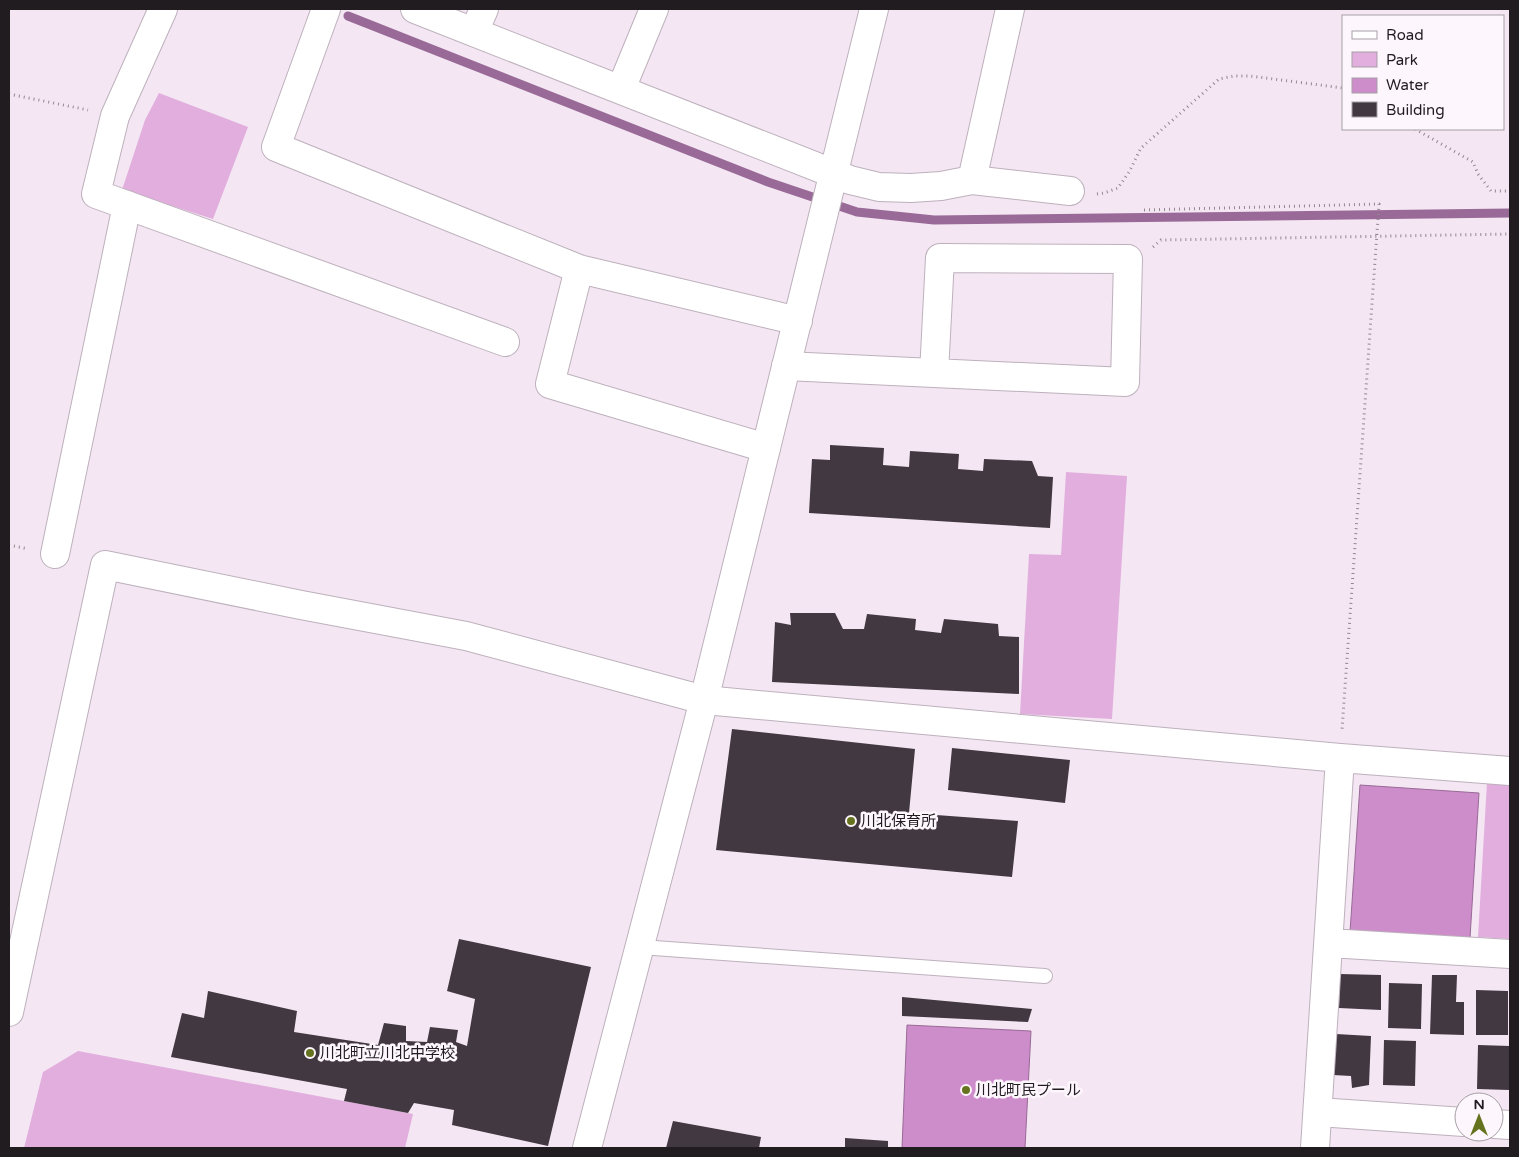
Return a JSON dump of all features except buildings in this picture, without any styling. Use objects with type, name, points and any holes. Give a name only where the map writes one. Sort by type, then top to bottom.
[{"type":"street","points":[[163,9],[115,116],[96,194],[506,342]]},
{"type":"street","points":[[326,9],[276,147],[579,270],[798,321]]},
{"type":"street","points":[[415,9],[479,20],[621,89],[832,182],[850,180],[879,187],[911,188],[941,186],[972,180],[1070,191]]},
{"type":"street","points":[[621,89],[654,9]]},
{"type":"street","points":[[587,1148],[704,700],[874,9]]},
{"type":"street","points":[[972,180],[1010,9]]},
{"type":"street","points":[[55,554],[127,204]]},
{"type":"street","points":[[786,366],[934,373],[1125,382],[1128,259],[940,258],[934,373]]},
{"type":"street","points":[[579,270],[550,384],[766,448]]},
{"type":"street","points":[[9,1012],[105,565],[300,605],[466,636],[704,700],[1340,758],[1510,770]]},
{"type":"street","points":[[1315,1148],[1340,758]]},
{"type":"street","points":[[1329,943],[1510,954]]},
{"type":"street","points":[[1318,1112],[1454,1121]]},
{"type":"lane","points":[[640,947],[1046,976]]},
{"type":"path","points":[[1070,191],[1090,194],[1104,193],[1118,188],[1129,172],[1140,148],[1219,79],[1234,76],[1250,76],[1342,88]]},
{"type":"path","points":[[9,94],[115,116]]},
{"type":"path","points":[[1417,130],[1473,162],[1478,174],[1492,191],[1510,191]]},
{"type":"path","points":[[1144,210],[1379,204],[1340,758]]},
{"type":"path","points":[[1128,259],[1140,249],[1152,248],[1161,240],[1510,234]]},
{"type":"green space","points":[[159,93],[248,127],[213,219],[122,190],[145,120]]},
{"type":"green space","points":[[1066,472],[1127,476],[1112,719],[1020,714],[1029,554],[1061,555]]},
{"type":"green space","points":[[1487,782],[1510,782],[1510,939],[1478,937]]},
{"type":"green space","points":[[78,1051],[413,1114],[405,1148],[24,1148],[43,1072]]},
{"type":"water","points":[[1360,785],[1479,793],[1470,938],[1350,932]]},
{"type":"water","name":"川北町民プール","points":[[907,1025],[1031,1031],[1025,1148],[902,1148]]},
{"type":"waterway","points":[[348,16],[768,182],[857,212],[934,220],[1510,213]]},
{"type":"place","name":"川北保育所","points":[[851,821]]},
{"type":"place","name":"川北町立川北中学校","points":[[310,1053]]},
{"type":"place","name":"川北町民プール","points":[[966,1090]]}]
